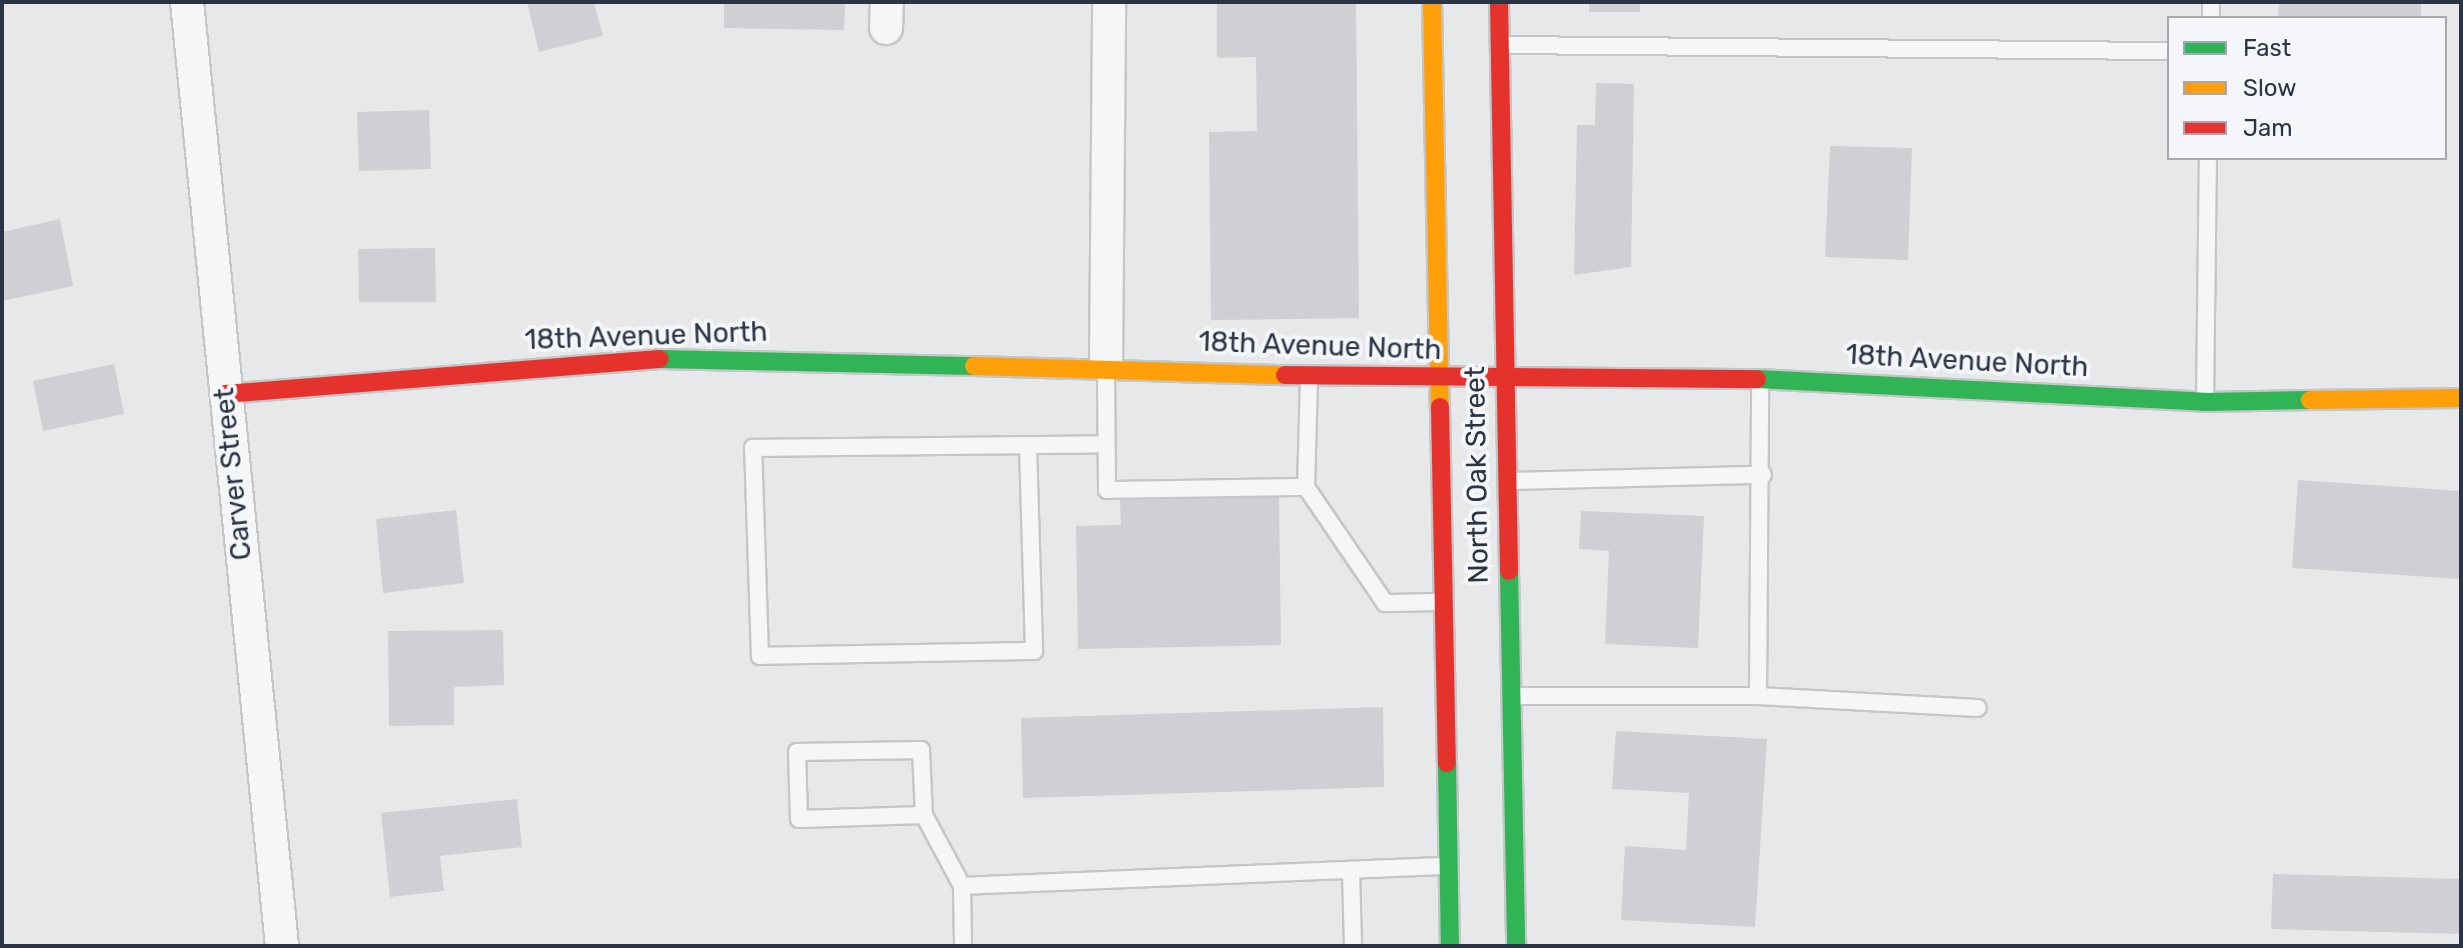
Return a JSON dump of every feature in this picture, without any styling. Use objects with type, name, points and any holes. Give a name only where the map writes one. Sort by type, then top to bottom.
[{"type":"street","name":"Carver Street","points":[[187,2],[282,946]]},
{"type":"street","points":[[1106,365],[1109,2]]},
{"type":"street","name":"North Oak Street","points":[[1432,2],[1450,946]]},
{"type":"street","name":"North Oak Street","points":[[1499,2],[1503,380],[1516,946]]},
{"type":"street","name":"18th Avenue North","points":[[225,394],[682,357],[1106,365],[1438,380],[1760,380],[2204,402],[2461,398]]},
{"type":"lane","points":[[1500,45],[2167,51]]},
{"type":"lane","points":[[2204,402],[2208,160]]},
{"type":"lane","points":[[1106,365],[1107,490],[1306,487]]},
{"type":"lane","points":[[1309,374],[1306,487],[1385,603],[1443,602]]},
{"type":"lane","points":[[1758,696],[1763,475],[1760,380]]},
{"type":"lane","points":[[1028,446],[1034,651],[760,656],[753,448],[1106,444]]},
{"type":"lane","points":[[1506,481],[1763,475]]},
{"type":"lane","points":[[1510,696],[1758,696],[1978,708]]},
{"type":"lane","points":[[924,815],[799,819],[797,752],[921,750],[924,815],[962,886],[963,946]]},
{"type":"lane","points":[[962,886],[1448,866]]},
{"type":"lane","points":[[1351,870],[1353,946]]},
{"type":"building","points":[[527,2],[594,2],[603,36],[539,52]]},
{"type":"building","points":[[724,2],[845,2],[844,30],[724,28]]},
{"type":"building","points":[[1217,2],[1356,2],[1359,318],[1211,320],[1209,132],[1257,131],[1256,57],[1217,58]]},
{"type":"building","points":[[1589,2],[1640,2],[1640,12],[1589,12]]},
{"type":"building","points":[[2279,2],[2421,2],[2421,16],[2278,16]]},
{"type":"building","points":[[1596,83],[1634,84],[1631,267],[1574,275],[1577,125],[1595,125]]},
{"type":"building","points":[[429,110],[431,169],[359,171],[357,112]]},
{"type":"building","points":[[1830,146],[1912,148],[1908,260],[1825,257]]},
{"type":"building","points":[[60,219],[73,286],[2,301],[2,232]]},
{"type":"building","points":[[435,248],[436,302],[359,302],[358,249]]},
{"type":"building","points":[[114,364],[124,414],[43,431],[33,381]]},
{"type":"building","points":[[2298,480],[2461,491],[2461,579],[2292,568]]},
{"type":"building","points":[[1279,497],[1281,645],[1078,649],[1076,526],[1121,525],[1120,500]]},
{"type":"building","points":[[456,510],[464,583],[383,593],[376,519]]},
{"type":"building","points":[[1581,511],[1704,516],[1698,648],[1605,644],[1609,551],[1579,549]]},
{"type":"building","points":[[503,630],[504,685],[454,687],[454,725],[389,726],[388,631]]},
{"type":"building","points":[[1383,707],[1384,787],[1023,798],[1021,718]]},
{"type":"building","points":[[1616,731],[1767,739],[1755,927],[1621,920],[1625,846],[1686,850],[1689,793],[1612,789]]},
{"type":"building","points":[[517,799],[522,847],[440,856],[444,891],[390,897],[381,813]]},
{"type":"building","points":[[2273,874],[2461,879],[2461,934],[2271,929]]},
{"type":"traffic: fast","points":[[660,359],[974,366]]},
{"type":"traffic: fast","points":[[1757,379],[2204,402],[2310,400]]},
{"type":"traffic: fast","points":[[1509,571],[1516,946]]},
{"type":"traffic: fast","points":[[1447,763],[1450,946]]},
{"type":"traffic: slow","points":[[1432,2],[1440,407]]},
{"type":"traffic: slow","points":[[974,366],[1285,375]]},
{"type":"traffic: slow","points":[[2310,400],[2461,398]]},
{"type":"traffic: jam","points":[[1499,2],[1509,571]]},
{"type":"traffic: jam","points":[[225,394],[660,359]]},
{"type":"traffic: jam","points":[[1285,375],[1757,379]]},
{"type":"traffic: jam","points":[[1440,407],[1447,763]]}]
